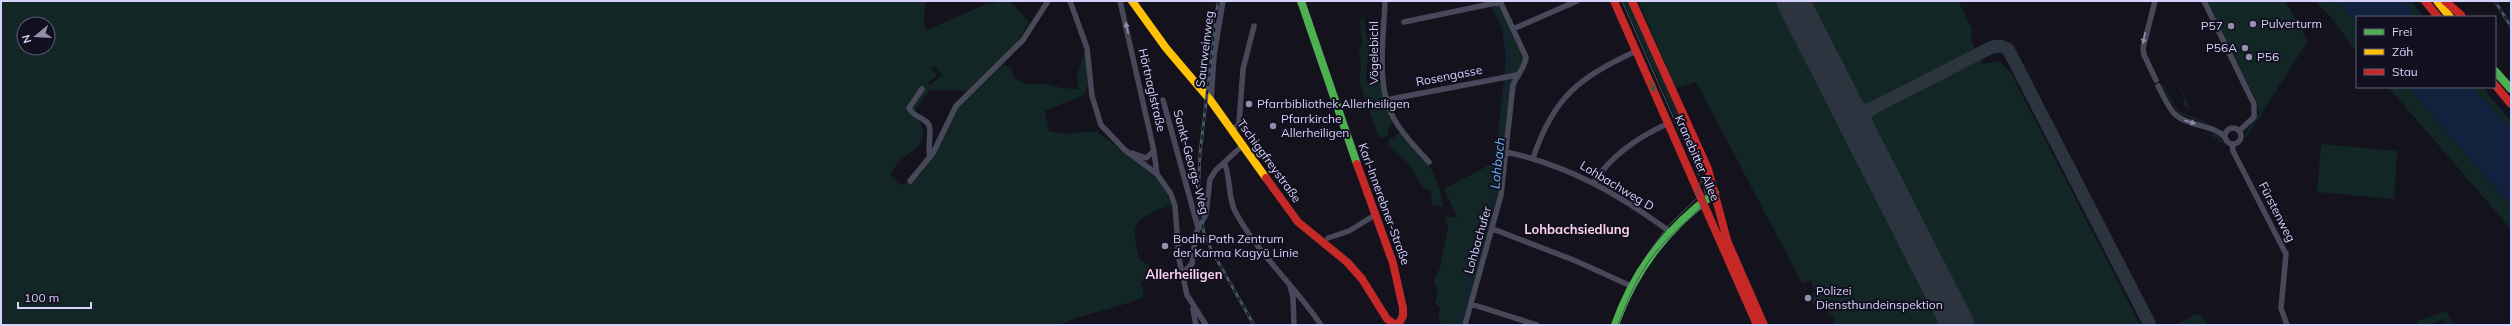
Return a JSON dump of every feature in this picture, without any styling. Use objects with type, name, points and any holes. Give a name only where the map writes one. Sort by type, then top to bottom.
[{"type":"main road","name":"Tschiggfreystraße","points":[[1132,1],[1166,48],[1211,101],[1298,222],[1347,262],[1362,279],[1387,319],[1397,325]]},
{"type":"main road","name":"Karl-Innerebner-Straße","points":[[1301,1],[1393,263],[1402,302],[1403,316],[1397,325]]},
{"type":"main road","name":"Kranebitter Allee","points":[[1614,1],[1757,325]]},
{"type":"main road","name":"Kranebitter Allee","points":[[1632,1],[1699,153],[1708,170],[1713,194],[1727,240],[1764,325]]},
{"type":"main road","points":[[2425,1],[2437,16]]},
{"type":"main road","points":[[2437,1],[2449,16]]},
{"type":"main road","points":[[2445,1],[2461,15]]},
{"type":"main road","points":[[2496,72],[2511,89]]},
{"type":"main road","points":[[2496,86],[2511,104]]},
{"type":"main road","points":[[1615,325],[1631,286],[1645,259],[1669,231],[1713,194]]},
{"type":"street","points":[[910,181],[930,157],[956,106],[1023,40],[1048,1]]},
{"type":"street","points":[[1070,1],[1087,48],[1091,90],[1096,112],[1104,129],[1124,150],[1157,174],[1173,200],[1179,246],[1196,325]]},
{"type":"street","name":"Hörtnaglstraße","points":[[1120,1],[1154,151],[1157,174]]},
{"type":"street","name":"Saurweinweg","points":[[1211,101],[1214,56],[1222,1]]},
{"type":"street","name":"Vögelebichl","points":[[1385,1],[1383,82],[1386,100],[1398,126],[1429,162]]},
{"type":"street","points":[[1513,29],[1576,1]]},
{"type":"street","points":[[2155,1],[2143,48],[2144,55],[2156,80]]},
{"type":"street","points":[[2204,1],[2254,104],[2254,118],[2240,130],[2230,129],[2225,137]]},
{"type":"street","points":[[1404,22],[1496,3]]},
{"type":"street","name":"Lohbachufer","points":[[1465,325],[1493,229],[1501,195],[1513,85],[1517,75],[1526,64],[1526,57],[1513,29],[1496,3]]},
{"type":"street","points":[[1232,130],[1239,124],[1243,70],[1254,26]]},
{"type":"street","points":[[1533,158],[1540,135],[1562,99],[1598,69],[1636,51]]},
{"type":"street","name":"Rosengasse","points":[[1386,100],[1517,75]]},
{"type":"street","points":[[2158,86],[2170,109],[2177,116],[2184,120],[2218,130],[2232,144],[2239,142]]},
{"type":"street","points":[[922,89],[909,108],[911,112],[927,123],[930,128],[928,150],[930,157]]},
{"type":"street","name":"Sankt-Georgs-Weg","points":[[1163,100],[1198,228]]},
{"type":"street","points":[[1594,182],[1629,146],[1654,130],[1669,124]]},
{"type":"street","points":[[2237,158],[2239,142],[2242,138],[2240,130]]},
{"type":"street","name":"Fürstenweg","points":[[2232,144],[2237,158],[2286,254],[2280,308],[2287,325]]},
{"type":"street","name":"Sankt-Georgs-Weg","points":[[1185,271],[1192,264],[1198,228],[1206,214],[1210,179],[1243,145]]},
{"type":"street","points":[[1124,150],[1146,158],[1154,151]]},
{"type":"street","name":"Lohbachweg D","points":[[1506,152],[1533,158],[1564,168],[1594,182],[1669,231]]},
{"type":"street","points":[[1224,163],[1227,170],[1229,194],[1235,212],[1290,285],[1301,296],[1321,325]]},
{"type":"street","points":[[1328,238],[1349,231],[1375,215]]},
{"type":"street","points":[[1493,229],[1576,260],[1631,286]]},
{"type":"street","points":[[1179,246],[1179,259],[1187,295],[1193,307],[1206,325]]},
{"type":"street","points":[[1290,285],[1293,297],[1294,325]]},
{"type":"street","points":[[1471,304],[1534,325]]},
{"type":"green space","points":[[1,1],[925,1],[924,26],[927,30],[989,3],[992,4],[1001,1],[1010,1],[1029,22],[1018,41],[968,91],[930,90],[915,110],[923,135],[921,143],[896,165],[890,175],[901,185],[912,180],[921,172],[928,162],[943,128],[956,108],[1000,66],[1004,65],[1012,69],[1012,74],[1019,81],[1027,84],[1043,83],[1062,88],[1078,89],[1077,76],[1084,53],[1086,54],[1089,84],[1084,95],[1045,111],[1049,131],[1066,134],[1096,131],[1156,175],[1167,192],[1171,205],[1143,218],[1135,229],[1136,247],[1140,260],[1149,265],[1152,275],[1141,283],[1144,297],[1058,325],[1,325]],"holes":[[[934,66],[942,75],[930,85],[928,82],[937,76],[931,68]]]},
{"type":"green space","points":[[1491,1],[1500,2],[1526,57],[1517,75],[1501,195],[1465,325],[1440,325],[1441,321],[1438,318],[1440,308],[1435,303],[1438,293],[1434,280],[1440,268],[1448,227],[1445,216],[1457,217],[1444,189],[1495,162],[1506,56],[1502,28],[1490,5]]},
{"type":"green space","points":[[1623,1],[1629,1],[1687,134],[1703,177]]},
{"type":"green space","points":[[1638,1],[1958,1],[1972,29],[1971,40],[1983,64],[1999,61],[2011,73],[2140,325],[1836,325],[1833,317],[1829,315],[1824,300],[1813,304],[1810,296],[1815,291],[1811,280],[1802,283],[1696,82],[1676,88]]},
{"type":"green space","points":[[2198,1],[2247,94],[2251,104]]},
{"type":"green space","points":[[2206,1],[2285,1],[2308,41],[2245,139],[2246,132],[2259,113],[2258,104]]},
{"type":"green space","points":[[2315,1],[2339,1],[2356,23],[2356,52],[2331,17]]},
{"type":"green space","points":[[2404,1],[2411,1],[2422,16],[2414,16]]},
{"type":"green space","points":[[1360,19],[1364,19],[1367,38],[1371,37],[1375,33],[1375,20],[1385,20],[1384,38],[1378,39],[1377,45],[1369,46],[1366,75],[1368,85],[1383,81],[1394,119],[1388,128],[1389,134],[1386,137],[1379,138],[1359,82],[1361,68],[1359,48],[1362,44]]},
{"type":"green space","points":[[2175,78],[2190,108],[2182,104],[2185,102]]},
{"type":"green space","points":[[2163,84],[2178,111],[2208,123],[2207,125],[2178,113],[2161,85]]},
{"type":"green space","points":[[2389,88],[2409,88],[2511,206],[2511,229]]},
{"type":"green space","points":[[2473,88],[2483,88],[2511,121],[2511,130]]},
{"type":"green space","points":[[2190,129],[2210,135],[2216,134],[2223,141],[2218,143],[2219,139]]},
{"type":"green space","points":[[1402,132],[1429,165],[1440,193],[1443,205],[1441,207],[1432,205],[1431,192],[1423,187],[1407,162],[1388,145],[1389,139],[1392,137],[1395,140],[1397,134]]},
{"type":"green space","points":[[2321,144],[2397,151],[2394,199],[2317,192]]},
{"type":"green space","points":[[2447,311],[2453,325],[2446,325],[2443,319],[2430,325],[2418,325],[2417,321]]},
{"type":"green space","points":[[2197,314],[2202,316],[2207,325],[2175,325]]},
{"type":"water","points":[[2339,1],[2404,1],[2414,16],[2356,16],[2356,23]]},
{"type":"water","points":[[2409,88],[2473,88],[2511,130],[2511,206]]},
{"type":"waterway","name":"Lohbach","points":[[1492,6],[1501,22],[1506,39],[1508,57],[1507,75]]},
{"type":"waterway","name":"Lohbach","points":[[1457,325],[1492,207],[1506,79]]},
{"type":"taxiway","points":[[1843,99],[1853,108],[1869,110],[1992,47],[2000,46],[2008,49],[2150,325]]},
{"type":"taxiway","points":[[1863,139],[1861,130],[1862,122],[1865,115],[1872,109]]},
{"type":"taxiway","points":[[1944,298],[1948,314],[1944,325]]},
{"type":"runway","points":[[1793,1],[1958,325]]},
{"type":"tram line","points":[[1618,325],[1631,293],[1648,262],[1667,240],[1699,209],[1704,201],[1705,194],[1704,187],[1622,1]]},
{"type":"tram line","points":[[1649,252],[1668,226],[1697,198],[1700,183]]},
{"type":"railway","points":[[1218,1],[1200,153],[1198,202],[1204,233],[1212,251],[1254,325]]},
{"type":"railway","points":[[2495,1],[2511,27]]},
{"type":"traffic: fast","points":[[1301,1],[1357,164]]},
{"type":"traffic: fast","points":[[2496,72],[2511,89]]},
{"type":"traffic: fast","points":[[1615,325],[1632,286],[1654,251],[1682,221],[1715,193]]},
{"type":"traffic: slow","points":[[1132,1],[1166,48],[1211,101],[1266,178]]},
{"type":"traffic: slow","points":[[2437,1],[2449,16]]},
{"type":"traffic: jam","points":[[1614,1],[1757,325]]},
{"type":"traffic: jam","points":[[1632,1],[1708,169],[1727,240]]},
{"type":"traffic: jam","points":[[2425,1],[2437,16]]},
{"type":"traffic: jam","points":[[2445,1],[2461,15]]},
{"type":"traffic: jam","points":[[2496,86],[2511,104]]},
{"type":"traffic: jam","points":[[1357,164],[1393,263],[1403,308],[1403,316],[1398,325]]},
{"type":"traffic: jam","points":[[1266,178],[1298,222],[1347,262],[1362,279],[1387,319],[1396,325]]},
{"type":"traffic: jam","points":[[1725,236],[1764,325]]},
{"type":"place","name":"Pulverturm","points":[[2253,24]]},
{"type":"place","name":"P57","points":[[2231,26]]},
{"type":"place","name":"P56A","points":[[2245,48]]},
{"type":"place","name":"P56","points":[[2249,57]]},
{"type":"place","name":"Pfarrbibliothek Allerheiligen","points":[[1249,104]]},
{"type":"place","name":"Pfarrkirche Allerheiligen","points":[[1273,126]]},
{"type":"place","name":"Bodhi Path Zentrum der Karma Kagyü Linie","points":[[1165,246]]},
{"type":"place","name":"Polizei Diensthundeinspektion","points":[[1808,298]]},
{"type":"district","name":"Lohbachsiedlung","points":[[1577,229]]},
{"type":"district","name":"Allerheiligen","points":[[1184,274]]}]
